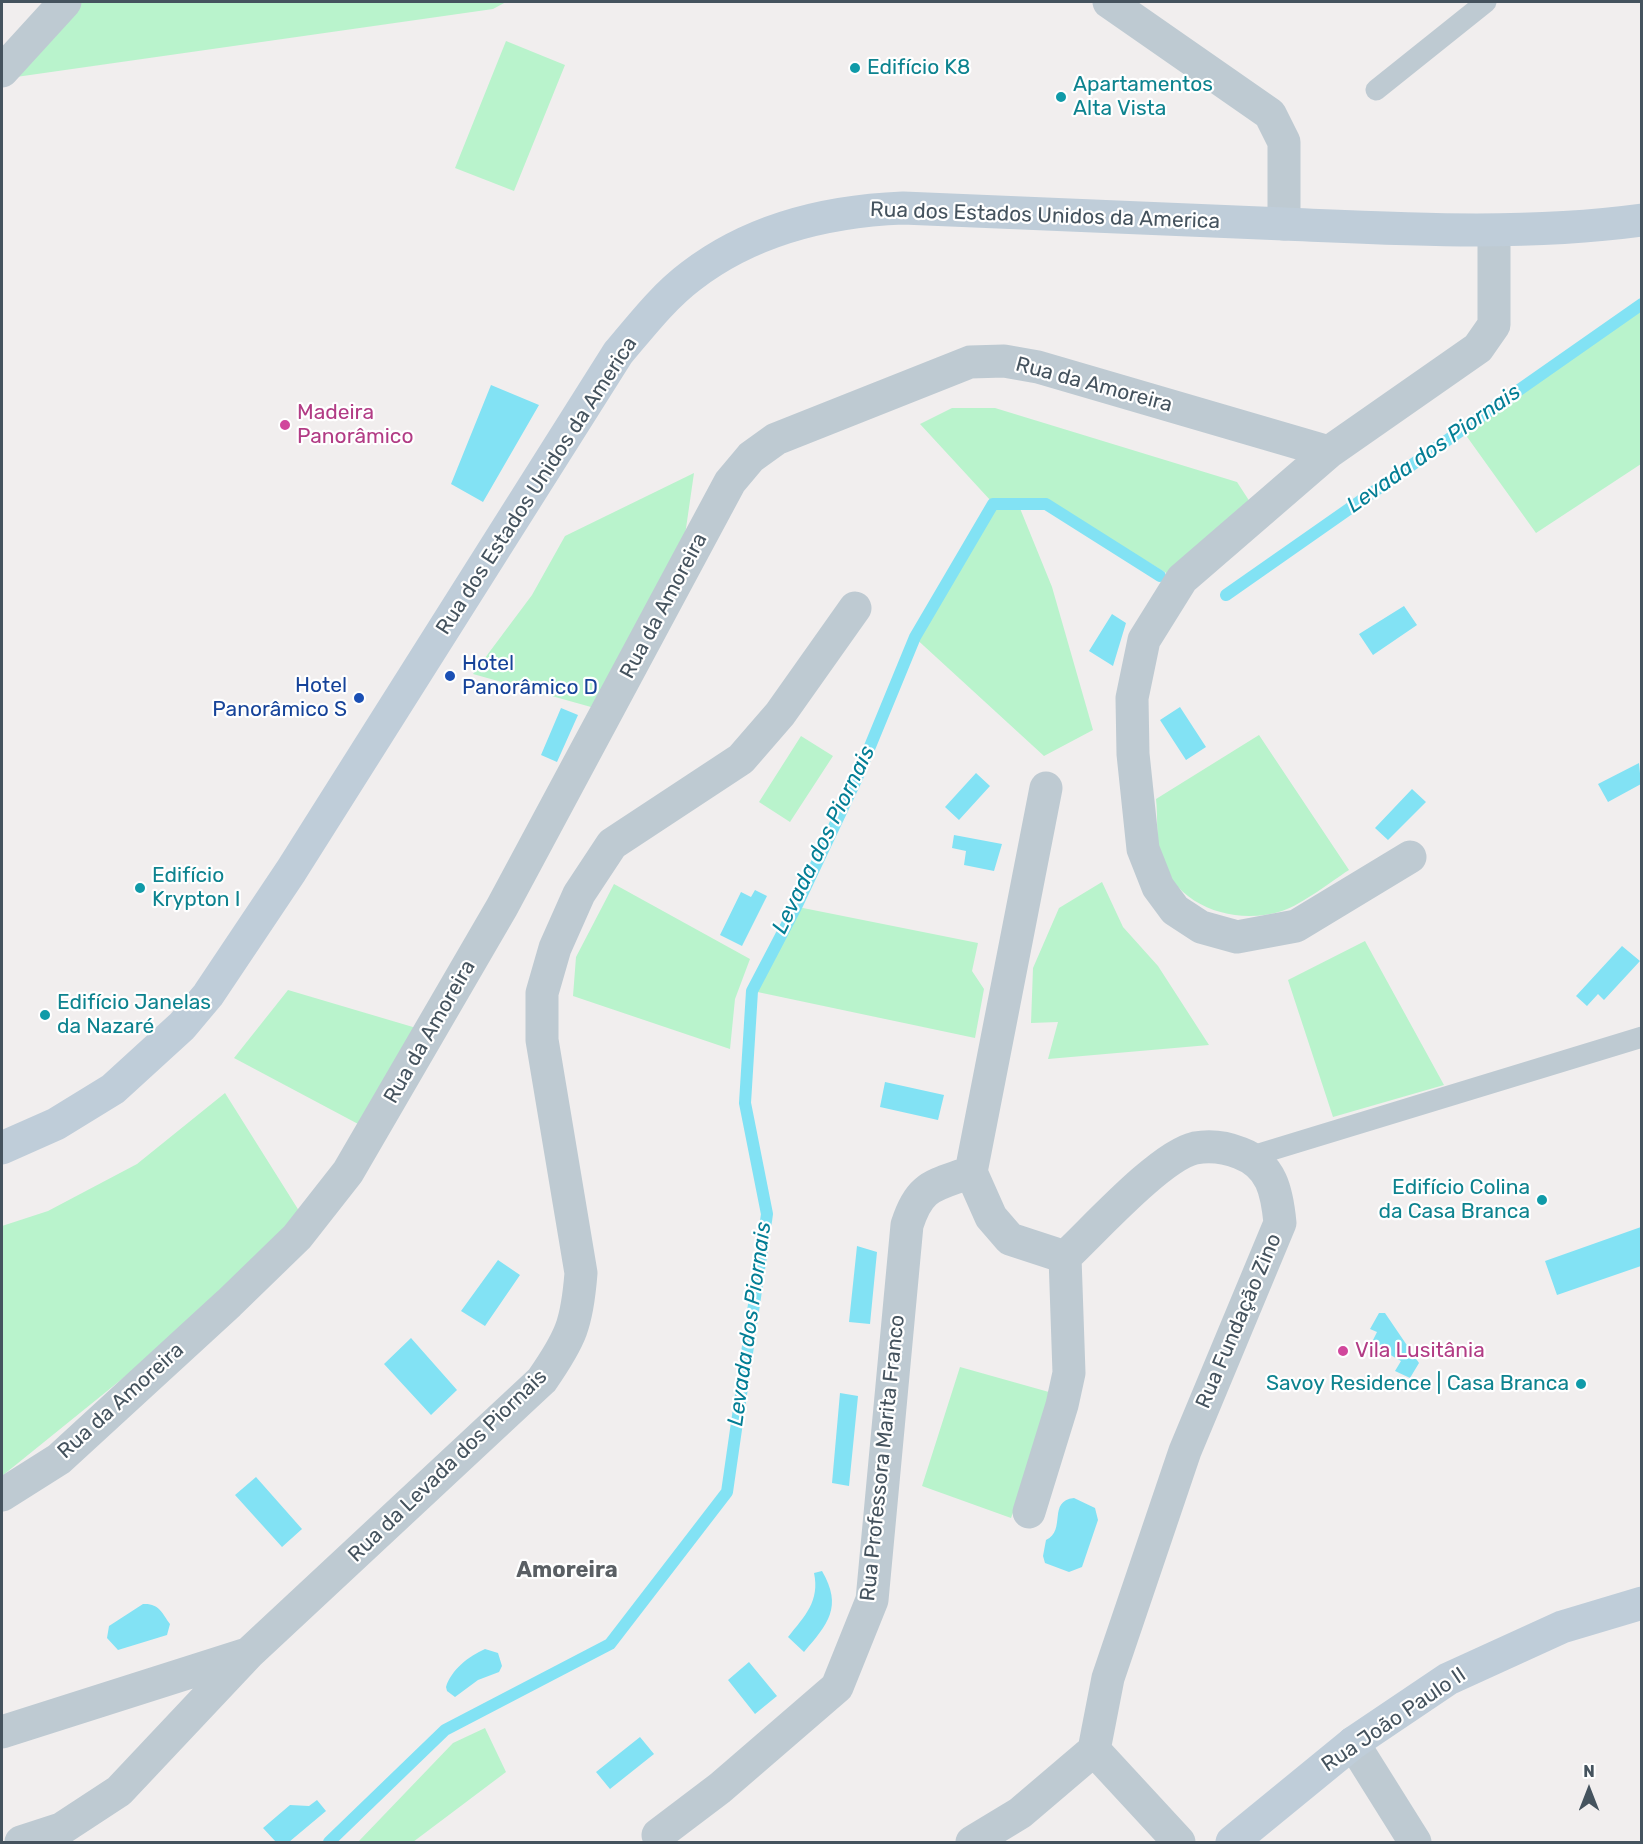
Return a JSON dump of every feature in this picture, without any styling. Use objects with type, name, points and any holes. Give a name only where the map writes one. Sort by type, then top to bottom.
[{"type":"street","points":[[2,71],[65,2]]},
{"type":"street","points":[[1109,2],[1270,114],[1284,142],[1284,224]]},
{"type":"street","name":"Rua dos Estados Unidos da America","points":[[2,1148],[56,1124],[113,1089],[182,1026],[208,995],[291,871],[618,353],[665,300],[691,276],[759,237],[817,217],[859,210],[903,208],[1494,231],[1566,228],[1641,220]]},
{"type":"street","points":[[1410,857],[1296,926],[1237,937],[1201,927],[1175,910],[1158,887],[1143,849],[1133,754],[1132,698],[1144,640],[1182,579],[1329,452],[1478,348],[1494,325],[1494,231]]},
{"type":"street","name":"Rua da Amoreira","points":[[2,1495],[59,1459],[229,1303],[297,1237],[348,1172],[502,907],[730,482],[751,457],[776,439],[970,362],[1004,361],[1038,367],[1329,452]]},
{"type":"street","name":"Rua da Levada dos Piornais","points":[[2,1732],[249,1653],[542,1380],[567,1344],[578,1310],[581,1273],[542,1040],[542,993],[555,948],[579,894],[612,844],[741,759],[780,714],[855,608]]},
{"type":"street","points":[[1029,1512],[1062,1405],[1069,1373],[1065,1257],[1010,1239],[991,1217],[971,1172],[1046,788]]},
{"type":"street","name":"Rua Fundação Zino","points":[[1065,1257],[1166,1161],[1194,1148],[1223,1146],[1249,1156],[1270,1175],[1278,1198],[1280,1223],[1185,1451],[1108,1678],[1094,1750]]},
{"type":"street","name":"Rua Professora Marita Franco","points":[[658,1835],[720,1788],[837,1687],[872,1600],[907,1225],[913,1205],[926,1189],[971,1172]]},
{"type":"street","name":"Rua João Paulo II","points":[[1232,1842],[1353,1743],[1448,1679],[1562,1627],[1641,1603]]},
{"type":"street","points":[[21,1842],[61,1829],[119,1791],[249,1653]]},
{"type":"street","points":[[1353,1743],[1415,1842]]},
{"type":"street","points":[[972,1842],[1020,1813],[1094,1750],[1179,1842]]},
{"type":"lane","points":[[1376,90],[1486,2]]},
{"type":"lane","points":[[1249,1156],[1641,1037]]},
{"type":"green space","points":[[65,2],[506,2],[493,9],[2,79]]},
{"type":"green space","points":[[506,41],[565,65],[514,191],[455,168]]},
{"type":"green space","points":[[1641,300],[1641,464],[1536,533],[1460,427]]},
{"type":"green space","points":[[952,408],[995,408],[1237,482],[1250,502],[1168,574],[1047,501],[1017,501],[1052,587],[1093,730],[1044,756],[912,635],[991,501],[920,424]]},
{"type":"green space","points":[[694,473],[683,549],[591,707],[473,674],[532,595],[565,536]]},
{"type":"green space","points":[[1259,735],[1349,870],[1307,898],[1282,911],[1264,915],[1226,914],[1192,899],[1178,887],[1167,872],[1160,854],[1156,799]]},
{"type":"green space","points":[[801,736],[833,756],[790,822],[759,802]]},
{"type":"green space","points":[[1102,882],[1123,927],[1158,966],[1209,1045],[1048,1059],[1058,1022],[1031,1023],[1033,968],[1059,908]]},
{"type":"green space","points":[[614,884],[750,959],[735,999],[730,1049],[573,996],[576,957]]},
{"type":"green space","points":[[793,906],[978,943],[972,971],[984,989],[975,1038],[748,990]]},
{"type":"green space","points":[[1365,941],[1444,1085],[1333,1117],[1288,980]]},
{"type":"green space","points":[[288,990],[423,1030],[360,1125],[234,1058]]},
{"type":"green space","points":[[225,1093],[301,1214],[148,1358],[2,1476],[2,1226],[48,1211],[137,1164]]},
{"type":"green space","points":[[960,1367],[1056,1394],[1011,1518],[922,1486]]},
{"type":"green space","points":[[485,1728],[506,1772],[413,1842],[358,1842],[453,1743]]},
{"type":"water","points":[[491,385],[539,405],[483,502],[451,484]]},
{"type":"water","points":[[1404,606],[1417,625],[1373,655],[1359,634]]},
{"type":"water","points":[[1112,614],[1126,623],[1113,666],[1089,651]]},
{"type":"water","points":[[1180,707],[1206,747],[1186,760],[1160,720]]},
{"type":"water","points":[[561,708],[578,715],[557,762],[541,755]]},
{"type":"water","points":[[1639,763],[1641,784],[1608,802],[1598,784]]},
{"type":"water","points":[[976,773],[990,786],[959,820],[945,807]]},
{"type":"water","points":[[1412,789],[1426,802],[1388,840],[1375,828]]},
{"type":"water","points":[[954,835],[1002,844],[994,871],[964,865],[966,851],[952,848]]},
{"type":"water","points":[[755,890],[767,896],[742,946],[720,935],[741,892],[751,897]]},
{"type":"water","points":[[1622,946],[1640,961],[1604,1000],[1598,994],[1587,1006],[1576,996]]},
{"type":"water","points":[[885,1082],[944,1095],[938,1120],[880,1107]]},
{"type":"water","points":[[1641,1227],[1641,1266],[1557,1295],[1545,1261]]},
{"type":"water","points":[[857,1246],[877,1252],[870,1324],[849,1322]]},
{"type":"water","points":[[498,1260],[520,1275],[485,1326],[461,1311]]},
{"type":"water","points":[[1379,1313],[1385,1313],[1419,1363],[1410,1378],[1395,1371],[1401,1361],[1371,1344],[1377,1332],[1370,1329]]},
{"type":"water","points":[[411,1338],[457,1390],[431,1415],[384,1364]]},
{"type":"water","points":[[840,1393],[858,1396],[849,1486],[832,1483]]},
{"type":"water","points":[[256,1477],[302,1529],[282,1547],[235,1495]]},
{"type":"water","points":[[1074,1498],[1095,1508],[1098,1520],[1082,1567],[1069,1572],[1045,1563],[1043,1556],[1046,1540],[1055,1530],[1061,1504]]},
{"type":"water","points":[[822,1571],[831,1595],[830,1614],[820,1633],[804,1652],[788,1637],[810,1608],[815,1592],[814,1573]]},
{"type":"water","points":[[143,1604],[153,1605],[162,1613],[170,1624],[167,1635],[118,1650],[107,1638],[109,1626]]},
{"type":"water","points":[[485,1649],[498,1653],[502,1666],[499,1672],[478,1680],[455,1697],[447,1691],[448,1681],[456,1669],[473,1655]]},
{"type":"water","points":[[749,1662],[777,1696],[755,1714],[728,1680]]},
{"type":"water","points":[[640,1737],[654,1754],[610,1789],[596,1772]]},
{"type":"water","points":[[317,1800],[326,1811],[289,1842],[276,1842],[263,1828],[290,1805],[309,1806]]},
{"type":"waterway","name":"Levada dos Piornais","points":[[1226,595],[1642,304]]},
{"type":"waterway","name":"Levada dos Piornais","points":[[329,1842],[445,1730],[610,1644],[727,1492],[767,1214],[745,1103],[752,991],[796,907],[857,778],[915,637],[993,504],[1046,504],[1160,576]]},
{"type":"place","name":"Edifício K8","points":[[855,68]]},
{"type":"place","name":"Apartamentos Alta Vista","points":[[1061,97]]},
{"type":"place","name":"Madeira Panorâmico","points":[[285,425]]},
{"type":"place","name":"Hotel Panorâmico D","points":[[450,676]]},
{"type":"place","name":"Hotel Panorâmico S","points":[[359,698]]},
{"type":"place","name":"Edifício Krypton I","points":[[140,888]]},
{"type":"place","name":"Edifício Janelas da Nazaré","points":[[45,1015]]},
{"type":"place","name":"Edifício Colina da Casa Branca","points":[[1542,1200]]},
{"type":"place","name":"Vila Lusitânia","points":[[1343,1351]]},
{"type":"place","name":"Savoy Residence | Casa Branca","points":[[1581,1384]]},
{"type":"district","name":"Amoreira","points":[[567,1571]]}]
